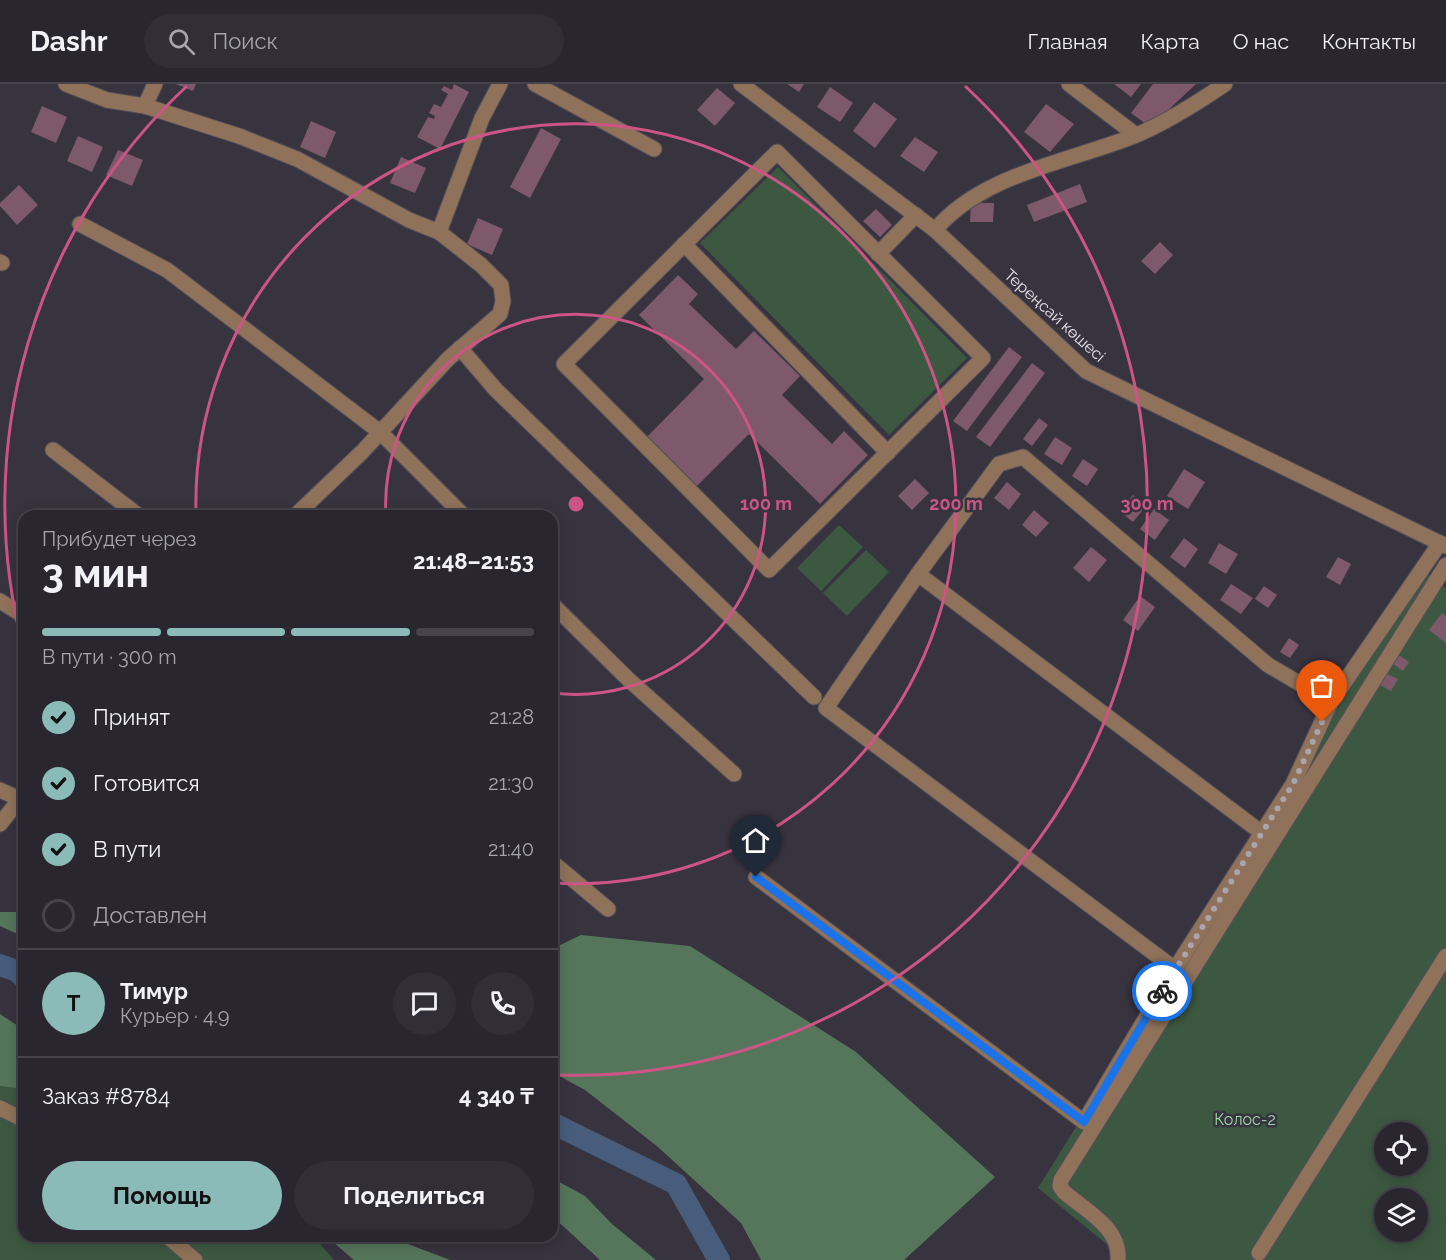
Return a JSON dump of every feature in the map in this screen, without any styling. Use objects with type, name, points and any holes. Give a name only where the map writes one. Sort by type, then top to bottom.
[{"type":"street","points":[[66,84],[107,99],[145,106],[239,135],[297,159],[409,220],[439,231],[481,265],[501,285],[503,301],[501,314],[460,348],[301,510]]},
{"type":"street","points":[[145,106],[155,84]]},
{"type":"street","points":[[439,231],[482,118],[500,84]]},
{"type":"street","points":[[535,84],[654,149]]},
{"type":"street","name":"Тереңсай көшесі","points":[[741,84],[935,230],[1086,371],[1443,544]]},
{"type":"street","points":[[1069,84],[1136,135]]},
{"type":"street","points":[[935,230],[958,205],[1005,182],[1136,135],[1225,84]]},
{"type":"street","points":[[777,152],[878,254],[983,358],[769,570],[564,364],[777,152]]},
{"type":"street","points":[[878,254],[916,216]]},
{"type":"street","points":[[80,224],[167,270],[380,432],[458,510]]},
{"type":"street","points":[[684,244],[888,453]]},
{"type":"street","points":[[460,348],[496,390],[814,697]]},
{"type":"street","points":[[53,450],[131,510]]},
{"type":"street","points":[[1174,969],[826,708],[918,574],[999,464],[1023,457],[1268,665],[1331,702]]},
{"type":"street","points":[[756,877],[1084,1122],[1174,969],[1293,784],[1331,702],[1443,544]]},
{"type":"street","points":[[1118,1260],[1119,1248],[1114,1234],[1064,1192],[1060,1186],[1061,1180],[1349,716],[1446,565]]},
{"type":"street","points":[[918,574],[1262,833]]},
{"type":"street","points":[[0,601],[18,612]]},
{"type":"street","points":[[558,610],[628,679],[734,774]]},
{"type":"street","points":[[0,790],[18,795]]},
{"type":"street","points":[[0,824],[18,801]]},
{"type":"street","points":[[558,867],[608,909]]},
{"type":"street","points":[[1259,1253],[1446,957]]},
{"type":"street","points":[[0,1108],[18,1117]]},
{"type":"street","points":[[174,1242],[195,1260]]},
{"type":"green space","points":[[778,167],[967,358],[889,435],[700,243]]},
{"type":"green space","points":[[839,525],[863,547],[821,591],[797,568]]},
{"type":"green space","points":[[866,550],[889,572],[847,616],[823,593]]},
{"type":"green space","name":"Колос-2","points":[[1422,570],[1446,588],[1446,1260],[1126,1260],[1038,1188]]},
{"type":"green space","points":[[0,912],[18,912],[18,934],[0,926]]},
{"type":"green space","points":[[581,935],[690,946],[856,1052],[995,1177],[904,1260],[761,1260],[741,1223],[658,1147],[585,1090],[558,1075],[558,946]]},
{"type":"green space","points":[[0,1014],[18,1026],[18,1088],[0,1086]]},
{"type":"green space","points":[[0,1086],[18,1088],[18,1242],[318,1242],[334,1260],[0,1260]]},
{"type":"green space","points":[[558,1181],[585,1196],[612,1224],[656,1260],[600,1260],[558,1222]]},
{"type":"green space","points":[[333,1242],[403,1242],[450,1260],[354,1260]]},
{"type":"building","points":[[176,84],[196,84],[193,91]]},
{"type":"building","points":[[454,84],[469,92],[440,149],[417,137],[428,117],[434,119],[435,116],[429,113],[434,104],[441,107],[448,94],[441,90],[444,86],[452,90]]},
{"type":"building","points":[[787,84],[804,84],[799,92]]},
{"type":"building","points":[[1114,84],[1141,84],[1131,97]]},
{"type":"building","points":[[1153,84],[1196,84],[1150,127],[1131,113]]},
{"type":"building","points":[[830,87],[853,103],[840,122],[817,107]]},
{"type":"building","points":[[717,88],[735,103],[715,126],[697,110]]},
{"type":"building","points":[[874,102],[897,119],[875,148],[853,131]]},
{"type":"building","points":[[1046,104],[1074,124],[1050,152],[1024,132]]},
{"type":"building","points":[[42,106],[67,117],[56,143],[31,132]]},
{"type":"building","points":[[311,121],[336,132],[325,158],[300,147]]},
{"type":"building","points":[[541,128],[561,139],[530,198],[510,187]]},
{"type":"building","points":[[78,136],[103,147],[92,172],[67,161]]},
{"type":"building","points":[[915,137],[938,152],[924,172],[900,156]]},
{"type":"building","points":[[118,150],[143,160],[132,186],[106,175]]},
{"type":"building","points":[[401,157],[426,168],[415,193],[390,183]]},
{"type":"building","points":[[1080,184],[1087,202],[1034,222],[1027,205]]},
{"type":"building","points":[[19,185],[38,205],[17,225],[0,206],[0,203]]},
{"type":"building","points":[[971,203],[994,203],[993,222],[970,222]]},
{"type":"building","points":[[876,209],[892,225],[880,237],[863,221]]},
{"type":"building","points":[[478,218],[503,229],[492,255],[467,244]]},
{"type":"building","points":[[1160,242],[1173,255],[1155,274],[1141,261]]},
{"type":"building","points":[[678,275],[698,294],[689,304],[736,349],[754,331],[800,376],[782,395],[832,444],[844,431],[868,455],[820,504],[749,434],[693,490],[643,441],[704,379],[639,315]]},
{"type":"building","points":[[1009,347],[1022,357],[967,431],[953,421]]},
{"type":"building","points":[[1032,363],[1045,373],[990,447],[976,437]]},
{"type":"building","points":[[1039,418],[1048,425],[1032,446],[1023,439]]},
{"type":"building","points":[[1055,437],[1072,448],[1062,465],[1044,454]]},
{"type":"building","points":[[1083,459],[1098,469],[1087,486],[1072,476]]},
{"type":"building","points":[[1184,469],[1205,482],[1188,509],[1167,496]]},
{"type":"building","points":[[915,479],[929,493],[912,510],[898,496]]},
{"type":"building","points":[[1007,482],[1021,494],[1009,510],[994,498]]},
{"type":"building","points":[[1133,495],[1146,506],[1133,522],[1119,511]]},
{"type":"building","points":[[1154,509],[1169,520],[1155,540],[1140,529]]},
{"type":"building","points":[[1034,510],[1049,523],[1036,537],[1022,525]]},
{"type":"building","points":[[1184,538],[1198,549],[1185,568],[1170,557]]},
{"type":"building","points":[[1219,543],[1238,554],[1226,574],[1208,563]]},
{"type":"building","points":[[1091,547],[1107,560],[1089,582],[1073,568]]},
{"type":"building","points":[[1338,557],[1351,564],[1340,585],[1326,577]]},
{"type":"building","points":[[1231,584],[1253,598],[1241,614],[1220,600]]},
{"type":"building","points":[[1264,586],[1277,595],[1268,608],[1255,599]]},
{"type":"building","points":[[1140,596],[1155,607],[1138,631],[1123,620]]},
{"type":"building","points":[[1442,613],[1446,616],[1446,643],[1429,630]]},
{"type":"building","points":[[1289,638],[1299,645],[1290,658],[1280,652]]},
{"type":"building","points":[[1396,653],[1409,662],[1403,671],[1389,661]]},
{"type":"building","points":[[1330,666],[1337,671],[1326,687],[1319,682]]},
{"type":"building","points":[[1387,674],[1398,679],[1391,691],[1380,685]]},
{"type":"waterway","points":[[0,965],[18,972]]},
{"type":"waterway","points":[[558,1126],[676,1184],[719,1260]]},
{"type":"way so far","points":[[1162,991],[1293,784],[1322,722]]},
{"type":"route","points":[[756,877],[1084,1122],[1162,991]]}]
